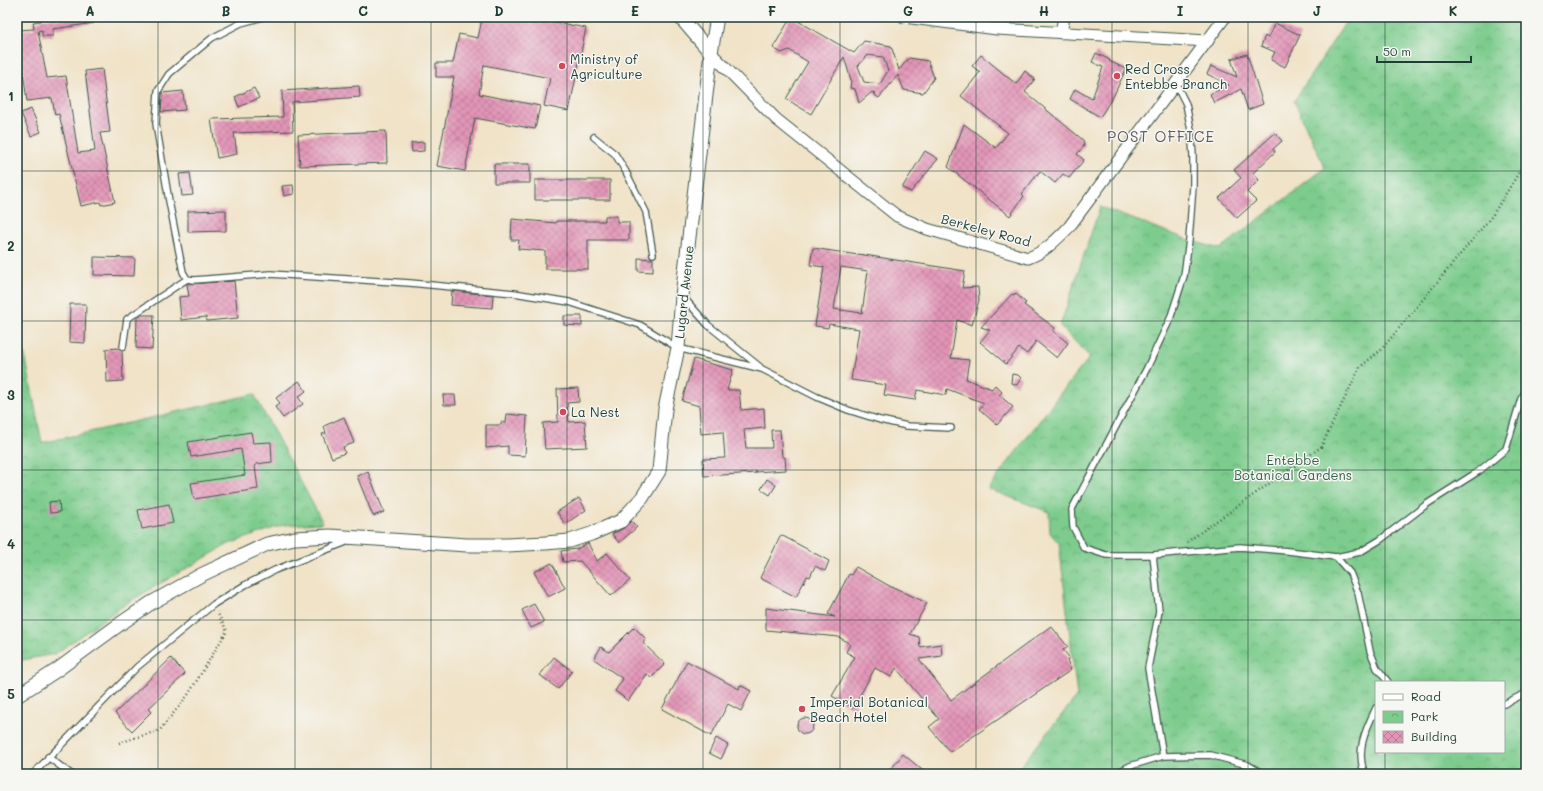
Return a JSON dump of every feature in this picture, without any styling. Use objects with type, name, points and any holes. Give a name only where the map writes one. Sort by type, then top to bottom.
[{"type":"street","points":[[680,17],[711,53]]},
{"type":"street","name":"Lugard Avenue","points":[[17,696],[57,670],[151,603],[240,555],[267,544],[296,538],[330,536],[467,545],[507,545],[570,541],[621,521],[642,498],[659,471],[665,409],[678,348],[682,296],[711,53],[717,17]]},
{"type":"street","points":[[904,17],[997,29],[1208,41]]},
{"type":"street","points":[[1061,33],[1064,17]]},
{"type":"street","name":"Berkeley Road","points":[[711,53],[776,119],[897,216],[927,228],[1028,258],[1039,254],[1047,248],[1069,227],[1225,17]]},
{"type":"lane","points":[[186,279],[183,272],[168,201],[156,124],[158,91],[169,74],[212,38],[241,23],[263,17]]},
{"type":"lane","points":[[1176,84],[1186,104],[1191,130],[1193,156],[1189,240],[1184,276],[1170,318],[1150,361],[1072,509],[1073,528],[1084,548],[1106,555],[1172,553],[1240,547],[1336,557],[1360,552],[1380,540],[1428,504],[1479,471],[1506,449],[1521,399],[1526,391]]},
{"type":"lane","points":[[594,137],[615,154],[626,172],[646,212],[653,254]]},
{"type":"lane","points":[[123,347],[127,319],[186,279],[194,280],[270,274],[410,283],[514,293],[569,302],[640,325],[678,348],[762,369]]},
{"type":"lane","points":[[682,296],[708,325],[762,369],[817,397],[848,410],[880,420],[907,426],[951,428]]},
{"type":"lane","points":[[33,774],[137,667],[214,604],[245,585],[275,570],[356,538]]},
{"type":"lane","points":[[1153,554],[1159,611],[1148,668],[1163,756]]},
{"type":"lane","points":[[1336,557],[1350,573],[1353,580],[1358,593],[1370,651],[1376,668],[1387,681]]},
{"type":"lane","points":[[1505,704],[1526,693]]},
{"type":"lane","points":[[1365,774],[1361,765],[1364,736],[1375,710]]},
{"type":"lane","points":[[1115,774],[1130,766],[1163,756],[1210,755],[1248,765],[1263,774]]},
{"type":"lane","points":[[48,757],[71,774]]},
{"type":"path","points":[[1172,553],[1320,447],[1360,367],[1380,350],[1492,216],[1526,161]]},
{"type":"path","points":[[118,743],[160,730],[188,695],[227,631],[214,604]]},
{"type":"green space","name":"Entebbe Botanical Gardens","points":[[1349,17],[1526,17],[1526,774],[1014,774],[1077,696],[1059,543],[1050,533],[1049,512],[988,489],[1056,399],[1090,357],[1060,326],[1100,207],[1189,240],[1220,249],[1325,168],[1294,101]]},
{"type":"green space","points":[[17,314],[42,443],[254,394],[323,523],[283,525],[229,544],[130,601],[55,654],[17,661]]},
{"type":"building","points":[[56,17],[56,19],[69,17],[93,17],[94,23],[53,29],[53,36],[42,36],[42,30],[38,31],[47,78],[66,76],[78,153],[95,151],[85,71],[102,69],[110,132],[100,133],[115,202],[101,205],[100,202],[81,206],[59,114],[55,115],[52,98],[27,101],[23,71],[19,72],[17,30],[34,29],[33,22],[41,21],[41,19]]},
{"type":"building","points":[[488,17],[530,17],[586,28],[569,111],[544,106],[550,78],[484,65],[479,94],[540,106],[535,129],[475,118],[465,171],[437,166],[454,77],[436,77],[436,63],[453,63],[459,34],[478,38],[482,19],[487,20]]},
{"type":"building","points":[[791,17],[854,53],[864,41],[891,46],[899,70],[909,58],[928,61],[934,78],[923,93],[904,90],[898,75],[879,98],[872,92],[859,103],[855,89],[850,88],[851,80],[844,57],[811,114],[786,99],[808,62],[789,50],[782,53],[773,48]],"holes":[[[868,55],[883,57],[888,71],[880,84],[864,82],[858,66]]]},
{"type":"building","points":[[1275,23],[1300,35],[1285,67],[1271,60],[1275,52],[1261,46],[1265,36],[1268,38]]},
{"type":"building","points":[[1096,53],[1126,69],[1114,95],[1100,117],[1070,99],[1075,89],[1092,99],[1103,67],[1092,62]]},
{"type":"building","points":[[1247,54],[1263,104],[1248,110],[1241,89],[1214,103],[1210,94],[1229,85],[1207,74],[1211,66],[1237,77],[1231,59]]},
{"type":"building","points":[[981,55],[1016,84],[1025,71],[1035,79],[1025,92],[1083,140],[1084,146],[1077,154],[1084,160],[1069,178],[1063,174],[1055,183],[1040,171],[1022,194],[1024,196],[1010,216],[948,167],[964,124],[996,148],[1008,133],[961,96],[980,72],[972,66]]},
{"type":"building","points":[[359,86],[360,97],[292,102],[293,131],[234,133],[237,154],[217,158],[211,119],[283,117],[282,91]]},
{"type":"building","points":[[254,88],[259,98],[239,107],[235,97]]},
{"type":"building","points":[[183,91],[185,110],[161,112],[162,93]]},
{"type":"building","points":[[31,109],[41,132],[31,136],[21,113]]},
{"type":"building","points":[[386,131],[387,163],[300,166],[298,135]]},
{"type":"building","points":[[1275,133],[1282,141],[1273,149],[1275,152],[1253,173],[1259,180],[1247,192],[1256,201],[1237,218],[1219,198],[1241,178],[1234,170]]},
{"type":"building","points":[[424,142],[424,151],[412,152],[411,143]]},
{"type":"building","points":[[925,151],[938,159],[911,192],[902,188]]},
{"type":"building","points":[[494,164],[530,164],[530,183],[494,183]]},
{"type":"building","points":[[190,173],[193,195],[182,196],[179,174]]},
{"type":"building","points":[[535,180],[610,180],[610,200],[535,200]]},
{"type":"building","points":[[293,185],[294,194],[284,196],[282,186]]},
{"type":"building","points":[[226,210],[226,231],[188,232],[188,211]]},
{"type":"building","points":[[605,216],[617,216],[617,222],[629,222],[629,240],[588,240],[588,269],[545,269],[545,251],[518,249],[519,240],[511,240],[512,219],[556,223],[556,221],[605,221]]},
{"type":"building","points":[[813,248],[965,271],[962,288],[978,287],[979,300],[972,325],[957,320],[951,358],[969,360],[966,379],[992,389],[995,385],[1002,392],[999,395],[1013,407],[997,425],[979,409],[984,403],[947,389],[946,395],[917,390],[915,400],[884,395],[886,385],[851,380],[859,329],[829,324],[828,328],[815,326],[824,267],[810,265]],"holes":[[[841,267],[868,271],[862,313],[834,309]]]},
{"type":"building","points":[[94,257],[135,258],[134,276],[94,275]]},
{"type":"building","points":[[638,258],[653,259],[653,272],[638,271]]},
{"type":"building","points":[[234,281],[238,318],[207,321],[206,317],[181,320],[179,297],[189,296],[187,284]]},
{"type":"building","points":[[452,291],[493,295],[492,308],[451,305]]},
{"type":"building","points":[[1015,293],[1026,303],[1024,305],[1055,328],[1053,331],[1068,343],[1057,358],[1036,341],[1027,354],[1019,348],[1006,364],[980,342],[990,330],[981,327],[1012,294],[1014,295]]},
{"type":"building","points":[[70,304],[86,304],[85,343],[69,342]]},
{"type":"building","points":[[141,315],[154,315],[152,349],[136,348],[137,317]]},
{"type":"building","points":[[564,316],[582,316],[582,326],[564,325]]},
{"type":"building","points":[[119,348],[122,351],[123,381],[107,382],[106,349]]},
{"type":"building","points":[[694,359],[733,370],[727,390],[739,390],[741,410],[764,408],[765,428],[744,430],[746,448],[772,448],[771,430],[780,430],[782,457],[785,457],[786,470],[704,476],[703,459],[725,458],[723,432],[701,434],[699,406],[682,401]]},
{"type":"building","points":[[1012,374],[1018,375],[1021,378],[1017,385],[1011,383]]},
{"type":"building","points":[[299,381],[306,391],[298,397],[303,404],[283,418],[275,407],[280,403],[276,398]]},
{"type":"building","points":[[578,388],[579,402],[567,403],[569,422],[585,421],[587,447],[545,449],[543,423],[558,422],[557,389]]},
{"type":"building","points":[[443,395],[455,395],[456,405],[444,405]]},
{"type":"building","points":[[507,414],[527,416],[525,456],[508,455],[508,446],[486,448],[486,425],[501,425],[501,422],[506,423]]},
{"type":"building","points":[[344,417],[354,443],[343,447],[345,453],[332,458],[322,434],[326,433],[324,426]]},
{"type":"building","points":[[251,432],[253,443],[271,442],[272,462],[256,464],[255,466],[258,489],[194,499],[191,483],[245,475],[241,449],[191,457],[188,442]]},
{"type":"building","points":[[368,472],[384,512],[373,516],[357,476]]},
{"type":"building","points":[[767,479],[776,485],[770,495],[761,489]]},
{"type":"building","points":[[579,498],[586,510],[565,524],[557,512]]},
{"type":"building","points":[[59,501],[60,512],[50,513],[49,502]]},
{"type":"building","points":[[169,504],[173,523],[142,529],[138,510]]},
{"type":"building","points":[[631,521],[637,527],[619,543],[612,534],[624,528]]},
{"type":"building","points":[[781,535],[829,561],[825,571],[815,566],[810,577],[807,576],[796,597],[760,578]]},
{"type":"building","points":[[588,543],[597,561],[607,553],[630,580],[611,596],[580,561],[563,562],[561,551],[577,549]]},
{"type":"building","points":[[552,563],[565,588],[548,597],[534,572]]},
{"type":"building","points":[[856,567],[893,588],[927,603],[910,634],[919,637],[920,647],[941,644],[942,656],[919,659],[951,700],[1051,626],[1068,647],[1063,650],[1069,657],[1067,660],[1071,670],[950,752],[929,727],[939,719],[896,668],[891,677],[875,668],[853,708],[832,696],[855,657],[846,652],[850,644],[839,637],[766,630],[766,608],[835,617],[828,614],[849,574],[851,575]]},
{"type":"building","points":[[534,604],[544,622],[531,628],[522,610]]},
{"type":"building","points":[[634,627],[646,639],[643,643],[665,664],[651,678],[647,674],[628,701],[615,691],[623,679],[594,659],[601,647],[609,652]]},
{"type":"building","points":[[554,657],[572,671],[558,689],[540,675]]},
{"type":"building","points":[[171,658],[185,674],[148,709],[151,712],[132,731],[115,713]]},
{"type":"building","points":[[687,661],[739,689],[740,685],[751,691],[741,711],[728,704],[711,736],[662,709]]},
{"type":"building","points":[[802,718],[808,718],[813,723],[811,732],[808,734],[802,734],[797,729],[797,723]]},
{"type":"building","points":[[716,738],[728,745],[721,759],[709,753]]},
{"type":"building","points":[[903,754],[927,774],[887,774]]},
{"type":"place","name":"Ministry of Agriculture","points":[[562,66]]},
{"type":"place","name":"Red Cross Entebbe Branch","points":[[1117,76]]},
{"type":"place","name":"La Nest","points":[[563,412]]},
{"type":"place","name":"Imperial Botanical Beach Hotel","points":[[802,709]]},
{"type":"district","name":"POST OFFICE","points":[[1161,137]]}]
